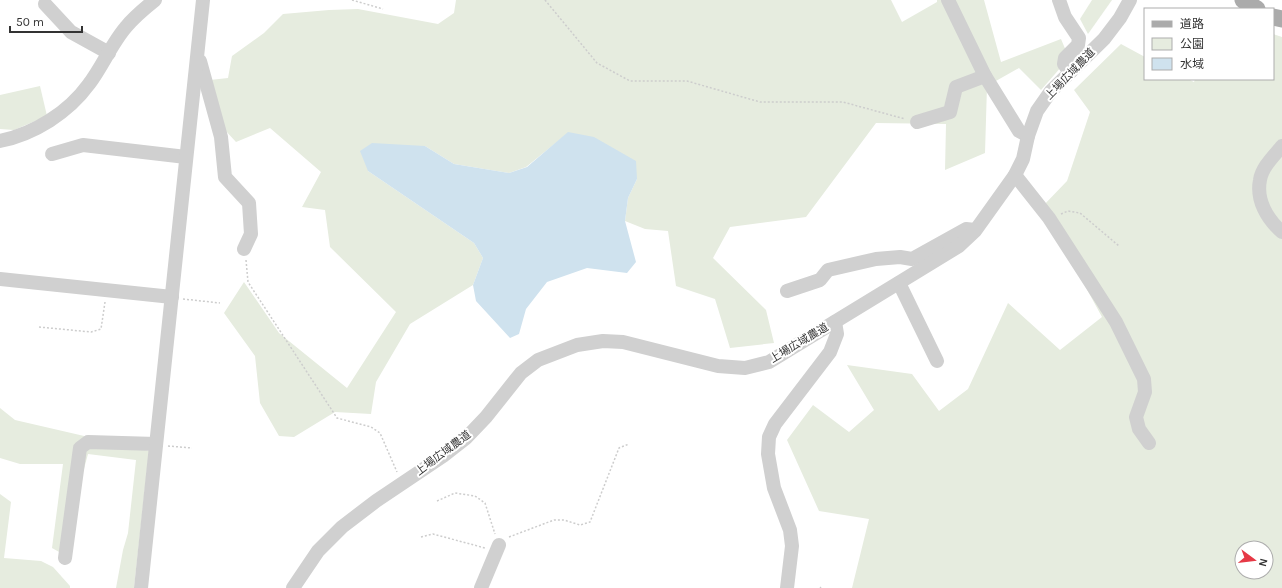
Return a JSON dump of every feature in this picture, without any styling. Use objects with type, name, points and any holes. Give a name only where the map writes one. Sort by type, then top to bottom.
[{"type":"main road","points":[[1243,0],[1255,8]]},
{"type":"street","points":[[0,141],[12,139],[39,127],[67,108],[89,85],[126,27],[155,0]]},
{"type":"street","points":[[141,588],[203,0]]},
{"type":"street","points":[[948,0],[984,76],[1019,131],[1028,136]]},
{"type":"street","points":[[1059,0],[1065,18],[1079,38],[1078,45],[1065,58],[1064,64],[1070,72]]},
{"type":"street","name":"上場広域農道","points":[[294,588],[318,551],[342,527],[376,501],[443,456],[466,438],[521,373],[538,360],[577,345],[603,341],[623,342],[718,366],[745,368],[769,362],[959,246],[975,230],[1015,175],[1023,159],[1028,136],[1037,111],[1051,91],[1104,39],[1120,18],[1130,0]]},
{"type":"street","points":[[45,4],[71,32],[109,54]]},
{"type":"street","points":[[198,53],[221,137],[225,177],[249,203],[251,234],[244,249]]},
{"type":"street","points":[[917,122],[950,112],[956,87],[984,76]]},
{"type":"street","points":[[52,154],[83,145],[186,157]]},
{"type":"street","points":[[1282,146],[1266,166],[1260,179],[1259,195],[1264,212],[1282,232]]},
{"type":"street","points":[[1015,175],[1050,218],[1116,322],[1144,379],[1145,392],[1136,417],[1139,429],[1149,443]]},
{"type":"street","points":[[787,291],[820,280],[828,270],[876,259],[900,257],[912,259],[966,229],[975,230]]},
{"type":"street","points":[[0,279],[172,297]]},
{"type":"street","points":[[899,283],[937,361]]},
{"type":"street","points":[[787,588],[792,546],[790,530],[774,488],[768,454],[769,437],[775,424],[830,352],[837,334],[835,322]]},
{"type":"street","points":[[65,558],[80,448],[88,442],[156,444]]},
{"type":"street","points":[[481,588],[497,550]]},
{"type":"path","points":[[352,0],[383,8]]},
{"type":"path","points":[[545,0],[596,63],[630,81],[687,81],[760,102],[843,102],[917,122]]},
{"type":"path","points":[[1050,218],[1068,211],[1080,213],[1119,246]]},
{"type":"path","points":[[244,249],[248,282],[336,418],[371,427],[380,433],[402,483]]},
{"type":"path","points":[[39,327],[91,332],[101,329],[107,290]]},
{"type":"path","points":[[172,297],[220,303]]},
{"type":"path","points":[[156,444],[192,448]]},
{"type":"path","points":[[497,550],[508,538],[554,520],[564,520],[580,525],[590,522],[619,448],[630,444]]},
{"type":"path","points":[[437,501],[455,493],[475,496],[485,503],[497,550]]},
{"type":"path","points":[[421,537],[434,534],[497,550]]},
{"type":"green space","points":[[456,0],[891,0],[902,22],[937,2],[937,0],[984,0],[1001,62],[1061,39],[1069,58],[1041,90],[1019,68],[987,86],[985,153],[945,170],[946,124],[876,123],[806,217],[730,227],[713,258],[766,310],[774,343],[730,348],[715,299],[676,286],[668,231],[645,229],[625,221],[628,198],[637,179],[568,133],[526,167],[509,173],[454,164],[425,146],[368,171],[474,243],[483,258],[473,285],[410,324],[376,382],[371,414],[335,412],[294,437],[279,436],[260,403],[255,356],[224,313],[244,282],[279,333],[347,388],[396,312],[330,247],[325,210],[302,207],[321,172],[270,128],[236,142],[212,116],[210,80],[228,78],[232,56],[264,33],[283,14],[358,9],[438,24],[454,13]]},
{"type":"green space","points":[[1092,0],[1112,0],[1088,34],[1080,19]]},
{"type":"green space","points":[[1274,34],[1282,37],[1282,588],[852,588],[869,519],[819,511],[787,440],[813,405],[849,432],[874,410],[847,365],[912,374],[939,411],[968,389],[1008,303],[1060,350],[1102,317],[1042,207],[1067,181],[1090,112],[1074,90],[1121,44],[1144,56],[1144,80],[1190,80],[1194,82],[1195,80],[1274,80]]},
{"type":"green space","points":[[40,86],[47,116],[14,130],[0,129],[0,95]]},
{"type":"green space","points":[[0,408],[15,420],[149,451],[134,588],[116,588],[123,550],[128,533],[136,460],[88,454],[61,553],[52,548],[63,464],[20,464],[0,458]]},
{"type":"green space","points":[[0,494],[11,502],[4,558],[41,561],[53,567],[70,586],[70,588],[0,588]]},
{"type":"water","points":[[568,132],[594,137],[636,161],[637,179],[628,198],[625,221],[636,262],[627,273],[587,268],[547,282],[526,309],[519,334],[510,338],[476,301],[473,285],[483,258],[474,243],[368,171],[360,151],[372,143],[425,146],[454,164],[509,173],[527,167]]}]
